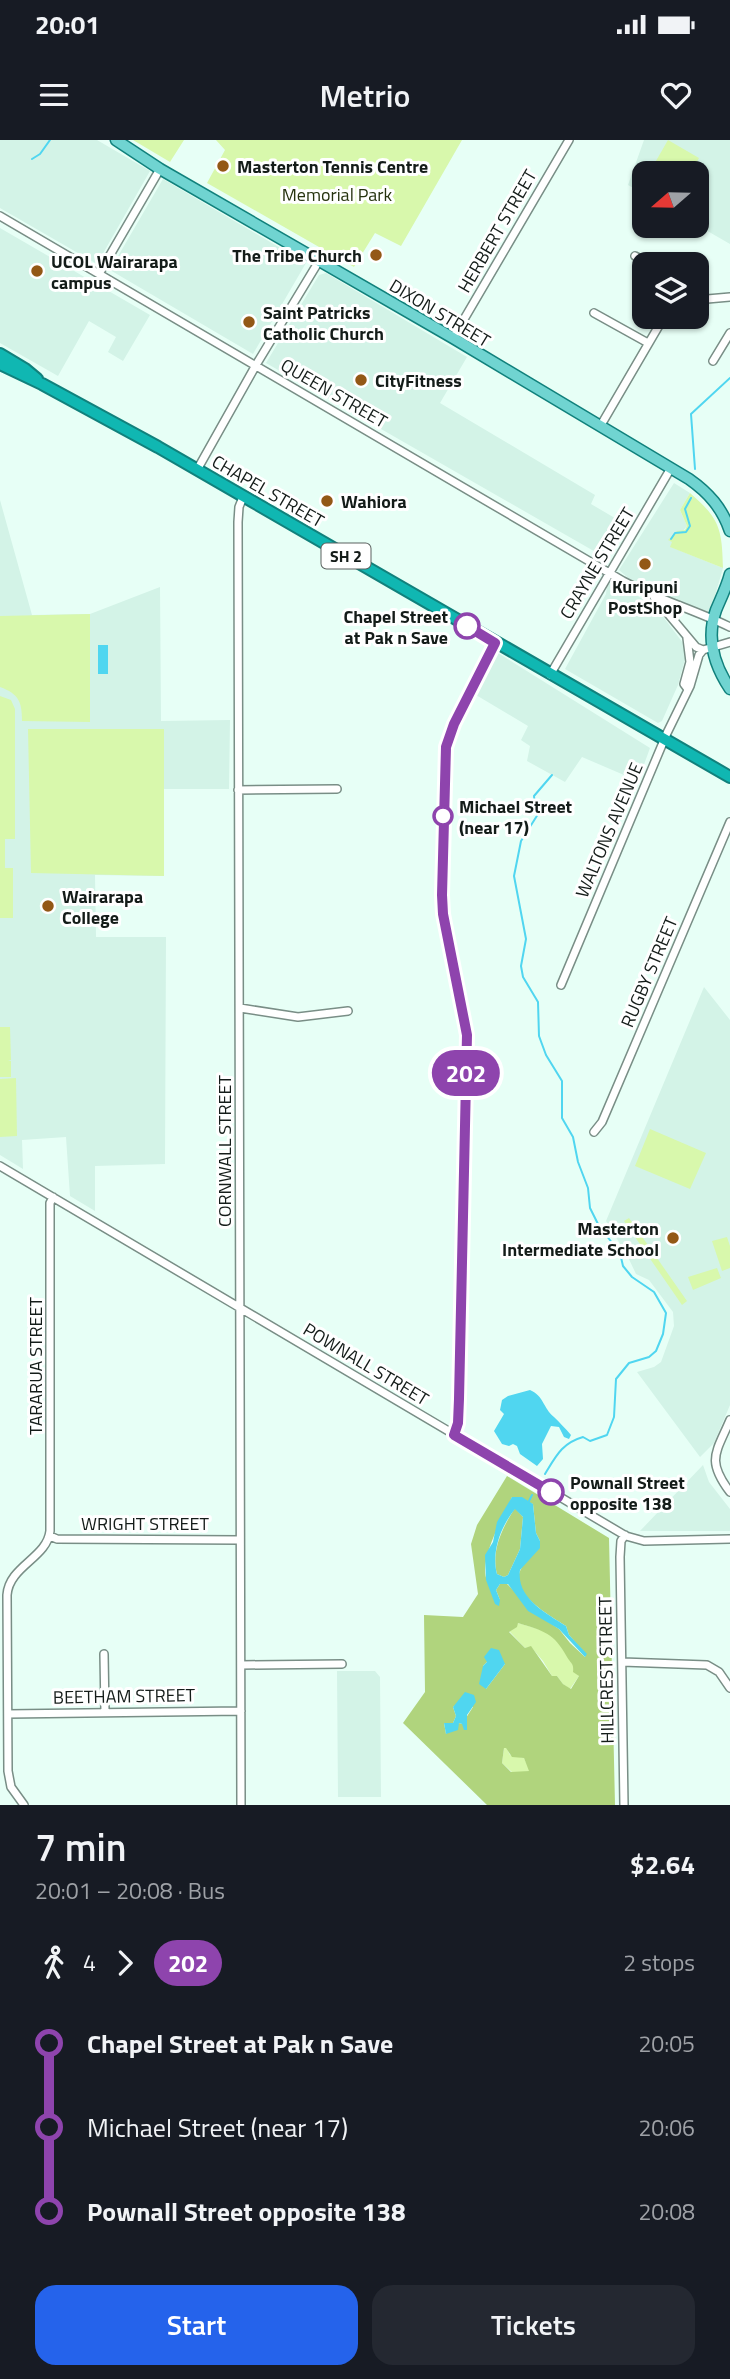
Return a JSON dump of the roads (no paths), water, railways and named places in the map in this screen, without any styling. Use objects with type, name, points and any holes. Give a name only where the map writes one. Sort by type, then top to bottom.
[{"type":"highway","name":"CHAPEL STREET","points":[[0,354],[26,369],[42,384]]},
{"type":"highway","name":"CHAPEL STREET","points":[[0,364],[42,384],[197,470],[730,777]]},
{"type":"main road","name":"DIXON STREET","points":[[116,140],[160,169],[453,338],[671,468],[708,493],[728,519],[730,531]]},
{"type":"main road","points":[[730,574],[713,619],[708,649],[730,689]]},
{"type":"street","name":"HERBERT STREET","points":[[453,338],[569,140]]},
{"type":"street","points":[[99,274],[160,169]]},
{"type":"street","name":"QUEEN STREET","points":[[0,216],[609,572],[653,596],[675,602],[730,627]]},
{"type":"street","points":[[197,470],[319,261]]},
{"type":"street","points":[[709,299],[730,297]]},
{"type":"street","points":[[594,313],[648,343]]},
{"type":"street","points":[[601,425],[657,329]]},
{"type":"street","points":[[713,361],[730,333]]},
{"type":"street","name":"CRAYNE STREET","points":[[550,675],[671,468]]},
{"type":"street","name":"CORNWALL STREET","points":[[242,1805],[238,522],[243,497]]},
{"type":"street","name":"QUEEN STREET","points":[[653,596],[692,643],[708,649]]},
{"type":"street","name":"WALTONS AVENUE","points":[[687,636],[690,659],[684,684],[687,688]]},
{"type":"street","points":[[708,649],[730,642]]},
{"type":"street","points":[[454,1435],[458,1423],[459,1399],[467,1045],[442,895],[446,747],[454,724],[495,643]]},
{"type":"street","name":"WALTONS AVENUE","points":[[561,985],[690,686],[699,655],[708,649]]},
{"type":"street","points":[[238,790],[337,789]]},
{"type":"street","name":"RUGBY STREET","points":[[594,1132],[602,1122],[730,822]]},
{"type":"street","points":[[240,1008],[298,1017],[348,1011]]},
{"type":"street","name":"POWNALL STREET","points":[[0,1166],[625,1535],[644,1541],[730,1539]]},
{"type":"street","name":"TARARUA STREET","points":[[50,1536],[50,1203],[53,1197]]},
{"type":"street","points":[[730,1420],[714,1464],[719,1477],[730,1492]]},
{"type":"street","name":"HILLCREST STREET","points":[[624,1805],[620,1557],[621,1541],[625,1535]]},
{"type":"street","points":[[24,1805],[16,1796],[9,1780],[4,1644],[7,1595],[10,1580],[50,1536]]},
{"type":"street","name":"WRIGHT STREET","points":[[50,1536],[57,1539],[240,1540]]},
{"type":"street","points":[[104,1654],[105,1712]]},
{"type":"street","points":[[622,1661],[706,1665],[719,1672],[730,1688]]},
{"type":"street","points":[[242,1665],[342,1664]]},
{"type":"street","name":"BEETHAM STREET","points":[[8,1714],[241,1711]]},
{"type":"water","points":[[98,645],[108,645],[108,674],[98,674]]},
{"type":"water","points":[[530,1390],[538,1395],[550,1414],[571,1435],[569,1439],[564,1437],[559,1427],[551,1426],[542,1444],[543,1459],[537,1466],[520,1454],[517,1446],[502,1444],[494,1431],[504,1414],[500,1410],[502,1400]]},
{"type":"water","points":[[512,1497],[522,1497],[533,1504],[540,1548],[520,1570],[523,1589],[534,1604],[566,1626],[569,1635],[587,1654],[585,1657],[559,1629],[528,1611],[508,1584],[500,1584],[496,1590],[500,1600],[499,1606],[495,1604],[486,1580],[485,1555],[493,1542],[497,1522]],"holes":[[[515,1509],[523,1517],[520,1549],[508,1575],[504,1577],[497,1574],[496,1548],[505,1523]]]},
{"type":"water","points":[[491,1648],[499,1650],[505,1664],[486,1689],[479,1684],[483,1666],[487,1662],[484,1657]]},
{"type":"water","points":[[465,1692],[474,1695],[476,1702],[467,1715],[467,1730],[459,1723],[458,1730],[446,1734],[444,1723],[453,1723],[456,1716],[453,1707]]},
{"type":"waterway","points":[[32,159],[40,154],[50,140]]},
{"type":"waterway","points":[[695,469],[691,414],[730,378]]},
{"type":"waterway","points":[[671,539],[675,533],[686,532],[690,526],[685,509],[691,498]]},
{"type":"waterway","points":[[545,1474],[560,1451],[570,1443],[583,1437],[590,1441],[607,1435],[614,1417],[616,1379],[629,1363],[649,1357],[656,1351],[663,1334],[666,1313],[654,1292],[632,1277],[623,1266],[620,1253],[599,1226],[590,1208],[588,1188],[578,1162],[573,1137],[562,1118],[562,1081],[546,1055],[539,1036],[538,1002],[523,977],[521,966],[526,939],[514,876],[521,841],[540,811],[535,806],[534,796],[552,775]]},
{"type":"waterway","points":[[529,1501],[532,1495]]},
{"type":"place","name":"Masterton Tennis Centre","points":[[223,166]]},
{"type":"place","name":"The Tribe Church","points":[[376,255]]},
{"type":"place","name":"UCOL Wairarapa campus","points":[[37,271]]},
{"type":"place","name":"Saint Patricks Catholic Church","points":[[249,322]]},
{"type":"place","name":"CityFitness","points":[[361,380]]},
{"type":"place","name":"Wahiora","points":[[327,501]]},
{"type":"place","name":"Kuripuni PostShop","points":[[645,564]]},
{"type":"place","name":"Chapel Street at Pak n Save","points":[[467,626]]},
{"type":"place","name":"Michael Street (near 17)","points":[[443,816]]},
{"type":"place","name":"Wairarapa College","points":[[48,906]]},
{"type":"place","name":"Masterton Intermediate School","points":[[673,1238]]},
{"type":"place","name":"Pownall Street opposite 138","points":[[551,1492]]},
{"type":"park label","name":"Memorial Park","points":[[337,194]]}]
